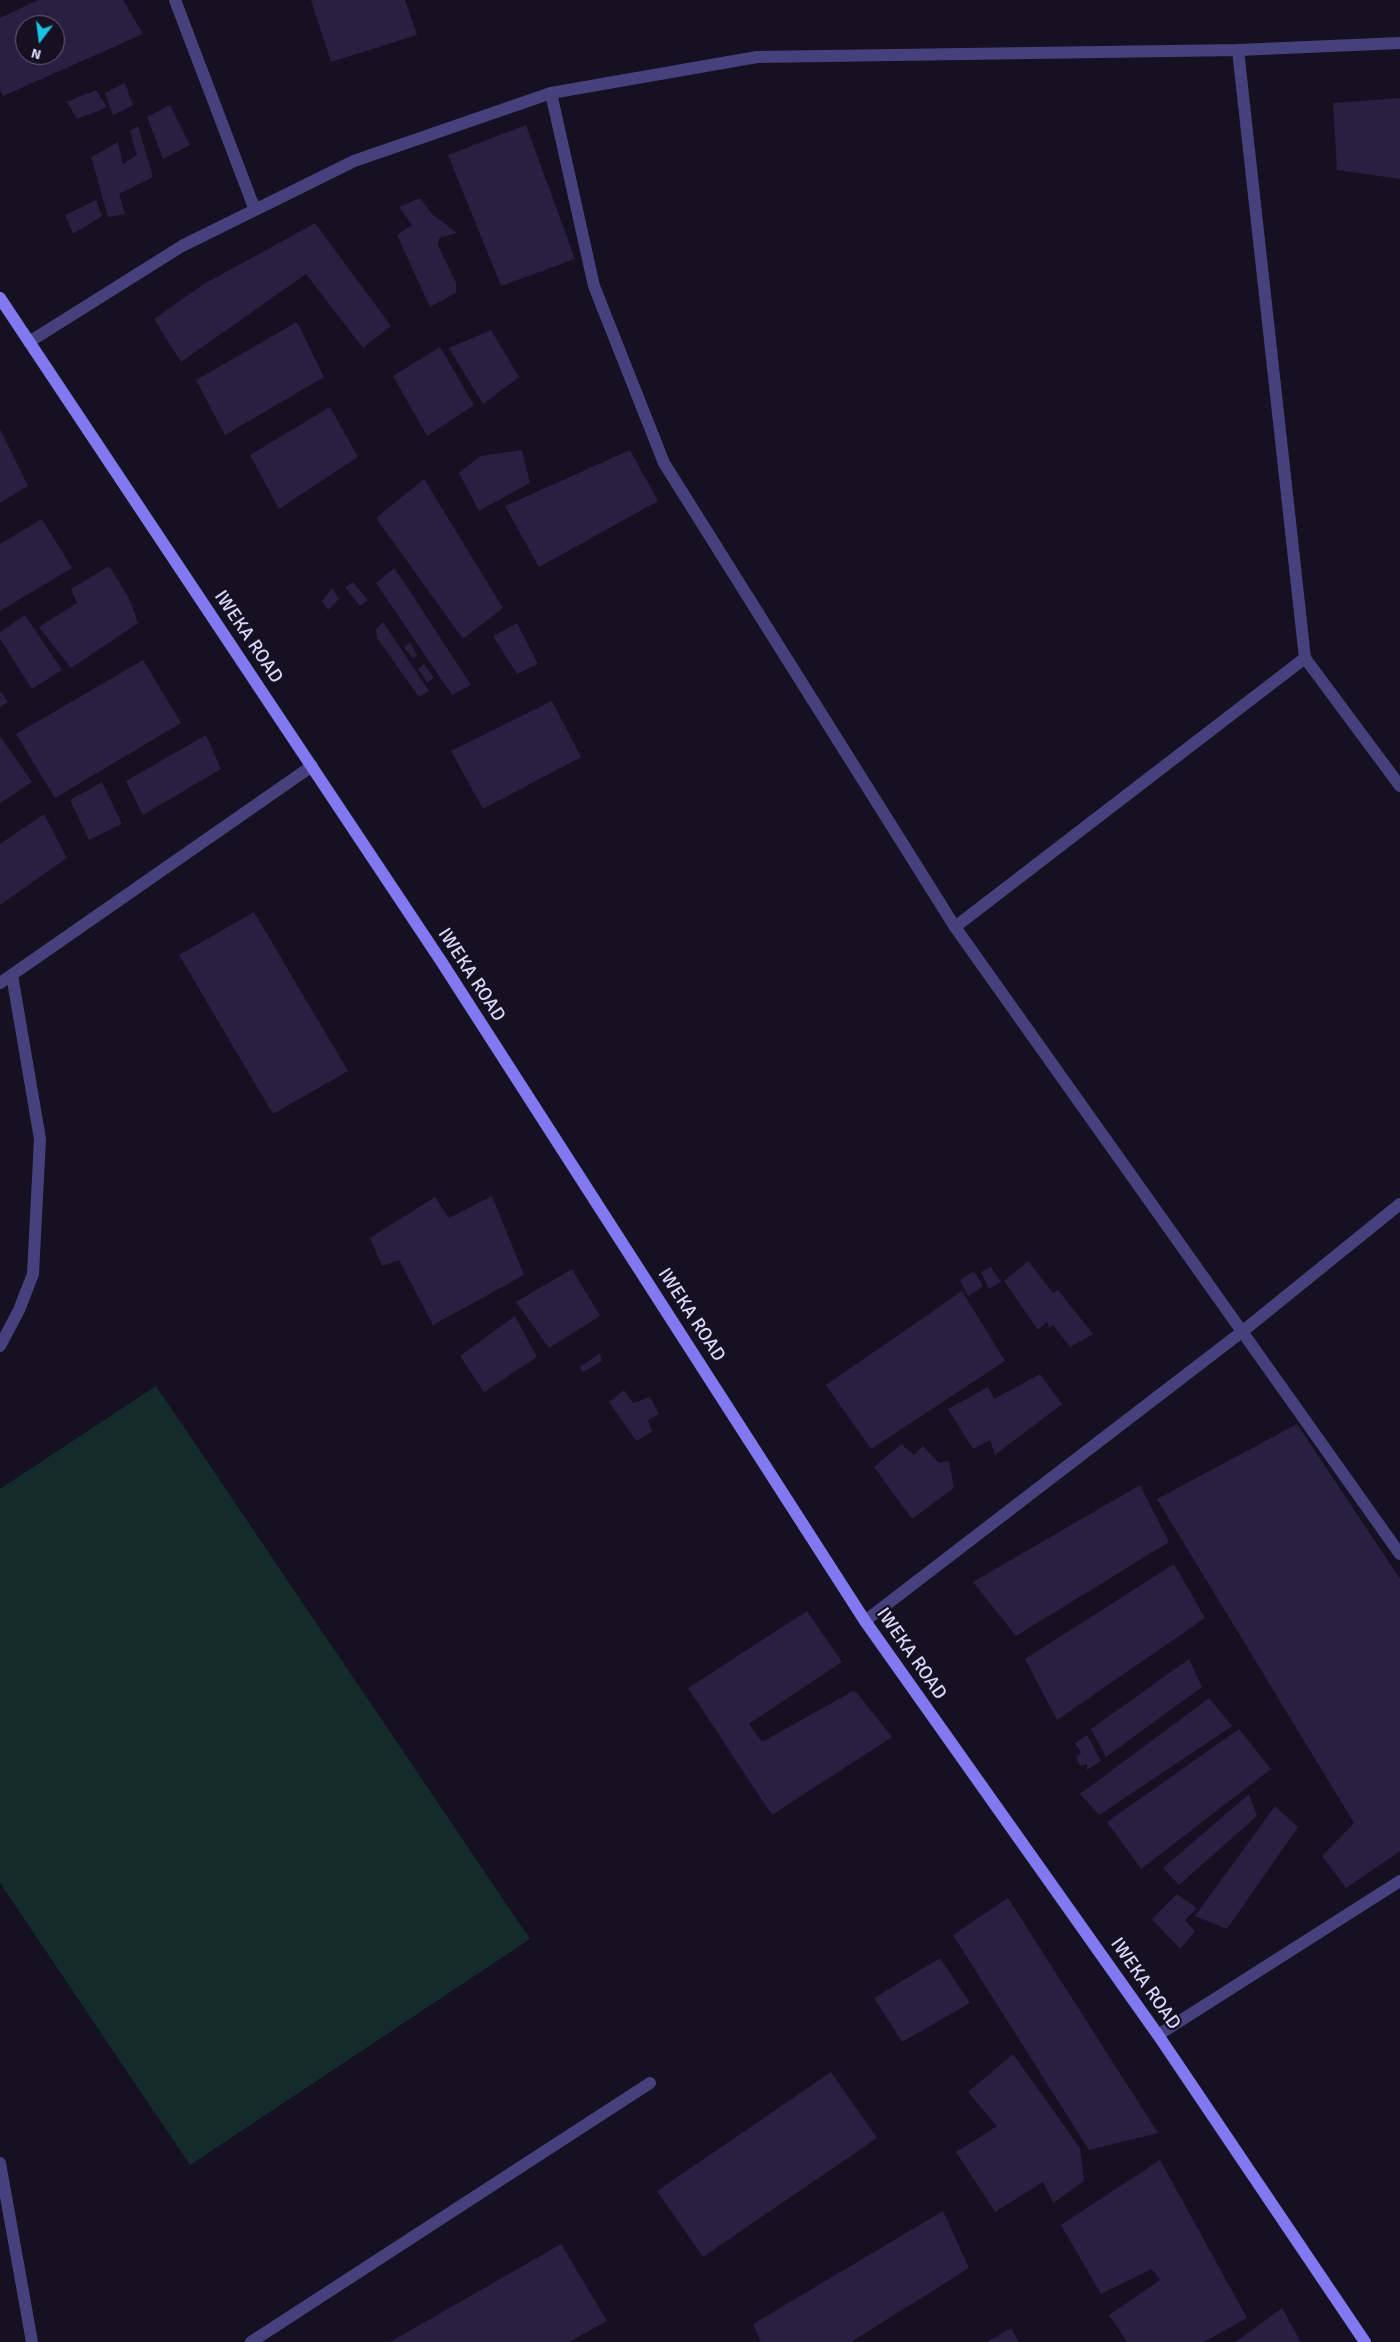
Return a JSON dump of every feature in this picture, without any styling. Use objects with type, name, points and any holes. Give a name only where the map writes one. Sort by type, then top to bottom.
[{"type":"main road","name":"IWEKA ROAD","points":[[0,298],[441,961],[864,1621],[1158,2035],[1365,2342]]},
{"type":"street","points":[[175,0],[255,210]]},
{"type":"street","points":[[29,342],[182,246],[354,161],[551,93],[757,57],[1238,50],[1400,42]]},
{"type":"street","points":[[1238,50],[1305,658],[1400,786]]},
{"type":"street","points":[[551,93],[594,286],[664,463],[955,927],[1400,1554]]},
{"type":"street","points":[[955,927],[1305,658]]},
{"type":"street","points":[[0,983],[312,766]]},
{"type":"street","points":[[0,1346],[19,1310],[33,1274],[40,1139],[12,975]]},
{"type":"street","points":[[864,1621],[1243,1331],[1400,1204]]},
{"type":"street","points":[[1158,2035],[1400,1881]]},
{"type":"street","points":[[251,2342],[650,2083]]},
{"type":"street","points":[[0,2163],[32,2342]]},
{"type":"green space","points":[[156,1386],[530,1939],[190,2165],[0,1883],[0,1489]]},
{"type":"building","points":[[38,0],[123,0],[143,34],[3,96],[0,90],[0,18]]},
{"type":"building","points":[[311,0],[405,0],[417,35],[331,62]]},
{"type":"building","points":[[125,83],[133,105],[113,115],[105,93]]},
{"type":"building","points":[[96,90],[107,107],[77,119],[67,102]]},
{"type":"building","points":[[1400,98],[1400,179],[1337,170],[1333,103]]},
{"type":"building","points":[[170,105],[190,145],[163,159],[147,117]]},
{"type":"building","points":[[526,125],[575,259],[501,286],[448,155]]},
{"type":"building","points":[[138,126],[153,177],[119,194],[125,214],[108,217],[91,157],[118,142],[123,164],[137,155],[130,131]]},
{"type":"building","points":[[420,198],[432,214],[457,233],[439,238],[438,245],[456,283],[456,293],[430,307],[397,235],[412,225],[399,207]]},
{"type":"building","points":[[96,200],[102,216],[73,234],[65,215]]},
{"type":"building","points":[[315,223],[391,326],[363,348],[306,274],[181,362],[154,319],[204,284]]},
{"type":"building","points":[[297,322],[324,377],[225,435],[196,380]]},
{"type":"building","points":[[491,330],[519,377],[483,404],[449,348]]},
{"type":"building","points":[[440,347],[474,405],[427,436],[393,376]]},
{"type":"building","points":[[330,407],[358,457],[279,509],[250,455]]},
{"type":"building","points":[[0,429],[28,486],[0,503]]},
{"type":"building","points":[[522,450],[530,483],[479,511],[459,473],[480,456]]},
{"type":"building","points":[[630,450],[658,501],[539,567],[505,506]]},
{"type":"building","points":[[424,479],[503,608],[463,639],[376,518]]},
{"type":"building","points":[[42,519],[72,568],[0,611],[0,544]]},
{"type":"building","points":[[109,566],[129,598],[138,623],[71,668],[39,627],[77,603],[71,589]]},
{"type":"building","points":[[394,568],[471,685],[452,695],[376,583]]},
{"type":"building","points":[[353,582],[368,600],[360,606],[345,587]]},
{"type":"building","points":[[332,588],[339,599],[328,610],[322,601]]},
{"type":"building","points":[[25,615],[62,670],[32,689],[0,639],[0,632]]},
{"type":"building","points":[[383,622],[429,691],[419,697],[377,638],[376,629]]},
{"type":"building","points":[[517,623],[538,664],[517,674],[493,636]]},
{"type":"building","points":[[410,642],[417,655],[413,658],[404,648]]},
{"type":"building","points":[[143,660],[181,723],[55,798],[16,734]]},
{"type":"building","points":[[424,664],[434,678],[427,682],[418,669]]},
{"type":"building","points":[[0,691],[8,702],[0,707]]},
{"type":"building","points":[[552,701],[581,757],[483,809],[451,751]]},
{"type":"building","points":[[206,735],[221,769],[143,815],[126,781]]},
{"type":"building","points":[[0,736],[32,782],[0,803]]},
{"type":"building","points":[[102,782],[122,824],[89,840],[70,800]]},
{"type":"building","points":[[44,814],[67,858],[0,905],[0,844]]},
{"type":"building","points":[[254,912],[348,1071],[273,1114],[179,955]]},
{"type":"building","points":[[492,1196],[524,1275],[433,1325],[399,1260],[382,1266],[370,1238],[435,1197],[449,1218]]},
{"type":"building","points":[[1028,1261],[1053,1293],[1058,1290],[1093,1334],[1070,1347],[1053,1325],[1049,1328],[1047,1322],[1038,1330],[1004,1281]]},
{"type":"building","points":[[991,1267],[1001,1282],[989,1289],[981,1272]]},
{"type":"building","points":[[572,1269],[600,1316],[549,1348],[516,1302]]},
{"type":"building","points":[[974,1271],[983,1286],[968,1296],[960,1280]]},
{"type":"building","points":[[962,1291],[1005,1361],[871,1449],[826,1385]]},
{"type":"building","points":[[515,1316],[537,1357],[484,1392],[460,1356]]},
{"type":"building","points":[[600,1353],[602,1361],[583,1372],[580,1367]]},
{"type":"building","points":[[1040,1374],[1062,1404],[995,1455],[990,1440],[973,1449],[948,1409],[988,1387],[994,1399]]},
{"type":"building","points":[[624,1390],[633,1403],[650,1397],[659,1414],[648,1420],[652,1432],[636,1441],[609,1402]]},
{"type":"building","points":[[1297,1424],[1400,1579],[1400,1851],[1346,1888],[1322,1856],[1354,1823],[1157,1499]]},
{"type":"building","points":[[901,1444],[914,1455],[923,1446],[939,1463],[949,1461],[954,1488],[912,1519],[874,1467]]},
{"type":"building","points":[[1140,1485],[1169,1542],[1016,1636],[973,1582]]},
{"type":"building","points":[[1174,1564],[1205,1618],[1057,1720],[1025,1659]]},
{"type":"building","points":[[807,1611],[842,1662],[749,1724],[762,1742],[853,1691],[857,1693],[892,1737],[772,1815],[688,1688]]},
{"type":"building","points":[[1189,1659],[1202,1687],[1106,1757],[1091,1729]]},
{"type":"building","points":[[1209,1698],[1232,1726],[1099,1815],[1080,1794]]},
{"type":"building","points":[[1239,1729],[1271,1769],[1141,1869],[1107,1822]]},
{"type":"building","points":[[1087,1735],[1101,1761],[1087,1770],[1087,1764],[1080,1766],[1076,1756],[1081,1753],[1075,1743]]},
{"type":"building","points":[[1249,1794],[1257,1816],[1179,1885],[1163,1868]]},
{"type":"building","points":[[1275,1806],[1298,1827],[1227,1929],[1195,1916]]},
{"type":"building","points":[[1177,1894],[1197,1908],[1185,1920],[1195,1931],[1180,1949],[1152,1919]]},
{"type":"building","points":[[1008,1898],[1158,2133],[1089,2150],[953,1935]]},
{"type":"building","points":[[940,1958],[970,2003],[902,2042],[874,1998]]},
{"type":"building","points":[[1013,2054],[1080,2148],[1084,2181],[1053,2203],[1043,2182],[995,2212],[956,2152],[997,2126],[968,2092]]},
{"type":"building","points":[[831,2072],[877,2138],[703,2257],[657,2191]]},
{"type":"building","points":[[1160,2160],[1247,2318],[1204,2342],[1127,2342],[1109,2315],[1160,2280],[1152,2269],[1101,2294],[1061,2225]]},
{"type":"building","points":[[943,2211],[969,2268],[851,2342],[761,2342],[753,2324]]},
{"type":"building","points":[[561,2244],[607,2321],[569,2342],[390,2342]]},
{"type":"building","points":[[1282,2308],[1301,2342],[1236,2342]]},
{"type":"building","points":[[1011,2328],[1019,2342],[987,2342]]}]
